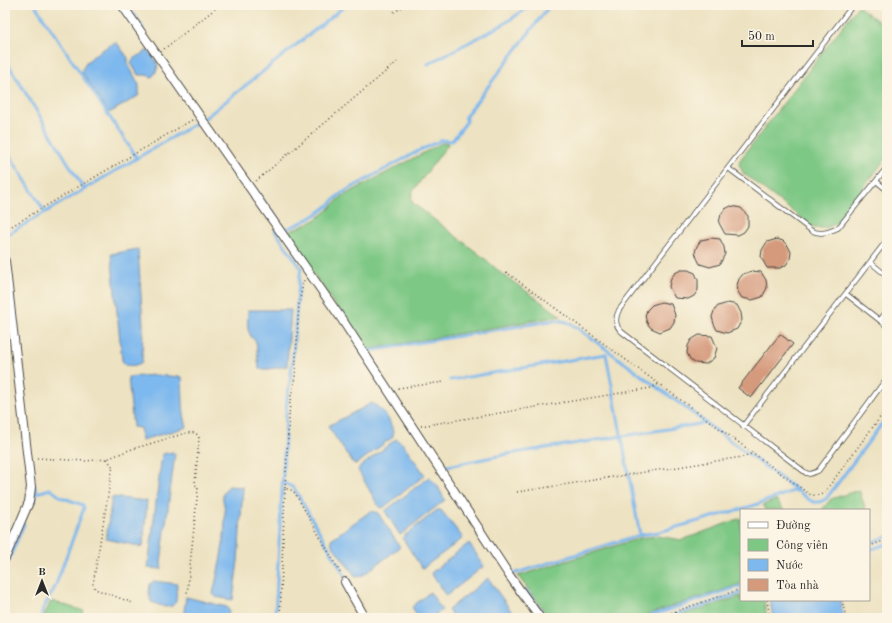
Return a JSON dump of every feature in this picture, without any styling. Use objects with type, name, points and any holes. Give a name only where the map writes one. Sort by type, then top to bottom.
[{"type":"street","points":[[122,5],[343,321],[509,575],[540,618]]},
{"type":"street","points":[[5,261],[30,495],[5,558]]},
{"type":"street","points":[[345,582],[365,618]]},
{"type":"lane","points":[[853,5],[619,310],[616,315],[616,321],[622,332],[743,426],[806,473],[810,474],[815,473],[887,378]]},
{"type":"lane","points":[[728,168],[812,231],[819,233],[829,232],[838,228],[887,167]]},
{"type":"lane","points":[[876,181],[887,190]]},
{"type":"lane","points":[[743,426],[887,240]]},
{"type":"lane","points":[[870,262],[887,276]]},
{"type":"lane","points":[[846,294],[887,326]]},
{"type":"lane","points":[[880,320],[887,311]]},
{"type":"path","points":[[157,55],[220,5]]},
{"type":"path","points":[[394,12],[406,5]]},
{"type":"path","points":[[249,188],[397,62]]},
{"type":"path","points":[[5,230],[199,116]]},
{"type":"path","points":[[280,618],[290,401],[295,377],[300,292],[307,271]]},
{"type":"path","points":[[388,390],[444,382]]},
{"type":"path","points":[[414,429],[422,426],[651,388],[659,384]]},
{"type":"path","points":[[27,457],[85,461],[107,459],[136,448],[186,433],[194,432],[198,435],[195,484],[198,489],[187,594]]},
{"type":"path","points":[[517,492],[742,457],[754,453]]},
{"type":"path","points":[[107,459],[113,467],[93,584],[95,589],[133,603]]},
{"type":"path","points":[[285,488],[291,490],[295,494],[345,582]]},
{"type":"path","points":[[870,546],[887,540]]},
{"type":"path","points":[[656,618],[740,589]]},
{"type":"path","points":[[767,601],[770,618]]},
{"type":"path","points":[[842,601],[846,618]]},
{"type":"green space","points":[[858,6],[887,28],[887,157],[838,221],[826,227],[813,227],[743,173],[739,164],[740,160]]},
{"type":"green space","points":[[442,143],[449,143],[413,191],[411,199],[413,203],[501,273],[561,316],[365,350],[286,233],[315,220],[327,211],[341,197]]},
{"type":"green space","points":[[859,490],[866,509],[823,509],[831,499]]},
{"type":"green space","points":[[776,500],[783,509],[765,509],[763,505]]},
{"type":"green space","points":[[740,518],[740,584],[637,618],[607,618],[606,616],[601,616],[596,618],[550,618],[518,576],[640,538],[657,536],[682,540]]},
{"type":"green space","points":[[740,596],[740,601],[764,601],[767,618],[673,618]]},
{"type":"green space","points":[[51,601],[84,611],[82,618],[43,618]]},
{"type":"water","points":[[113,43],[117,43],[128,58],[128,64],[139,85],[139,94],[111,112],[108,112],[82,72],[83,67],[90,59]]},
{"type":"water","points":[[148,50],[156,60],[158,66],[152,77],[138,75],[131,63],[133,59]]},
{"type":"water","points":[[138,249],[143,326],[142,362],[130,366],[125,365],[122,360],[111,254]]},
{"type":"water","points":[[248,310],[291,310],[287,366],[259,369],[256,341],[250,335],[248,327]]},
{"type":"water","points":[[154,375],[182,377],[183,409],[187,427],[142,440],[140,428],[133,427],[128,377]]},
{"type":"water","points":[[372,403],[387,417],[392,427],[393,437],[355,464],[352,462],[328,426]]},
{"type":"water","points":[[396,439],[403,444],[425,475],[383,508],[379,507],[358,470]]},
{"type":"water","points":[[173,452],[175,454],[161,562],[162,569],[148,568],[162,454]]},
{"type":"water","points":[[429,477],[437,485],[445,500],[400,535],[385,511]]},
{"type":"water","points":[[229,486],[243,487],[238,561],[233,600],[216,597],[213,594],[222,553],[225,521],[223,495]]},
{"type":"water","points":[[112,497],[147,501],[143,547],[106,539]]},
{"type":"water","points":[[437,510],[441,510],[463,538],[423,568],[403,539],[404,536]]},
{"type":"water","points":[[371,511],[378,513],[400,547],[362,576],[356,577],[332,545],[331,539]]},
{"type":"water","points":[[469,543],[484,566],[446,596],[431,573]]},
{"type":"water","points":[[488,578],[516,618],[454,618],[448,610]]},
{"type":"water","points":[[154,581],[177,584],[176,602],[172,606],[165,607],[151,602],[149,593],[150,584]]},
{"type":"water","points":[[430,592],[442,610],[431,618],[419,618],[412,607]]},
{"type":"water","points":[[186,597],[227,607],[229,611],[227,618],[183,618]]},
{"type":"water","points":[[770,601],[840,601],[844,618],[773,618]]},
{"type":"building","points":[[731,206],[741,208],[748,216],[748,226],[744,232],[738,235],[725,234],[719,223],[721,214],[725,209]]},
{"type":"building","points":[[711,238],[720,239],[724,247],[725,254],[720,264],[710,267],[700,264],[695,252],[701,240]]},
{"type":"building","points":[[777,239],[783,241],[788,246],[791,252],[790,259],[786,265],[780,268],[767,268],[761,257],[762,250],[767,242]]},
{"type":"building","points":[[681,270],[688,270],[695,273],[698,280],[698,290],[694,296],[688,299],[675,298],[669,287],[671,278],[675,273]]},
{"type":"building","points":[[752,271],[761,272],[766,280],[767,288],[762,297],[752,300],[742,298],[738,292],[737,285],[743,274]]},
{"type":"building","points":[[661,302],[671,304],[675,315],[674,322],[670,328],[660,332],[651,328],[647,323],[645,316],[647,310],[652,305]]},
{"type":"building","points":[[728,303],[737,305],[741,313],[742,320],[737,329],[727,333],[717,330],[712,317],[718,306]]},
{"type":"building","points":[[780,334],[793,344],[751,398],[738,388]]},
{"type":"building","points":[[699,335],[712,336],[717,348],[714,358],[706,364],[695,363],[690,359],[687,353],[691,340]]},
{"type":"waterway","points":[[35,5],[137,158]]},
{"type":"waterway","points":[[127,5],[143,28]]},
{"type":"waterway","points":[[5,236],[205,118],[346,5]]},
{"type":"waterway","points":[[428,64],[504,24],[534,5]]},
{"type":"waterway","points":[[263,200],[284,230],[313,217],[342,193],[418,151],[442,140],[452,141],[467,121],[465,117],[550,5]]},
{"type":"waterway","points":[[5,59],[84,189]]},
{"type":"waterway","points":[[5,148],[45,212]]},
{"type":"waterway","points":[[275,231],[301,268],[292,366],[287,398],[275,618]]},
{"type":"waterway","points":[[6,235],[9,263]]},
{"type":"waterway","points":[[370,357],[369,351],[556,320],[567,322],[576,327],[798,491]]},
{"type":"waterway","points":[[606,354],[640,535]]},
{"type":"waterway","points":[[450,380],[606,354]]},
{"type":"waterway","points":[[741,509],[793,491],[798,491],[814,502],[826,499],[887,417]]},
{"type":"waterway","points":[[443,467],[508,454],[706,423]]},
{"type":"waterway","points":[[282,482],[294,488],[348,581]]},
{"type":"waterway","points":[[31,506],[37,493],[34,485]]},
{"type":"waterway","points":[[37,493],[50,489],[61,497],[83,505],[84,508],[55,587],[43,609],[41,618]]},
{"type":"waterway","points":[[513,574],[640,535],[659,532],[740,509]]},
{"type":"waterway","points":[[5,569],[24,524]]},
{"type":"waterway","points":[[870,543],[887,537]]},
{"type":"waterway","points":[[870,550],[887,544]]},
{"type":"waterway","points":[[644,618],[740,586]]},
{"type":"waterway","points":[[526,591],[546,618]]},
{"type":"waterway","points":[[666,618],[740,593]]}]
